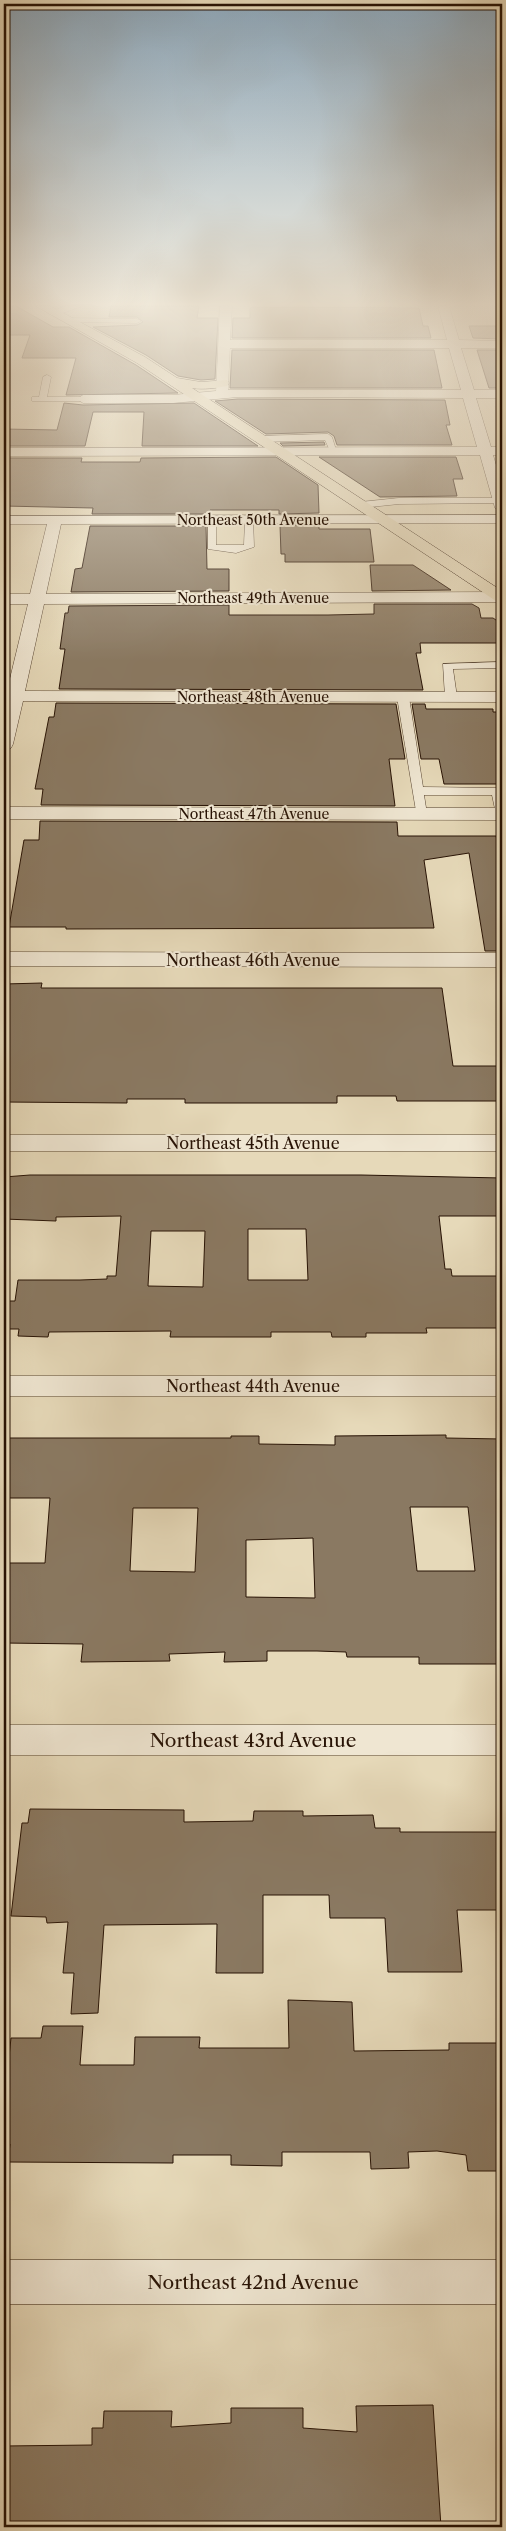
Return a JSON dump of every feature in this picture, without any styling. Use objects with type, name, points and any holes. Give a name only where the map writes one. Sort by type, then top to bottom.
[{"type":"main road","points":[[239,424],[502,597]]},
{"type":"street","points":[[476,424],[501,505]]},
{"type":"street","points":[[4,452],[502,451]]},
{"type":"street","name":"Northeast 50th Avenue","points":[[4,520],[502,519]]},
{"type":"street","points":[[4,744],[9,696],[36,599],[54,520]]},
{"type":"street","name":"Northeast 49th Avenue","points":[[4,599],[502,597]]},
{"type":"street","name":"Northeast 48th Avenue","points":[[9,696],[502,698]]},
{"type":"street","name":"Northeast 47th Avenue","points":[[4,813],[502,814]]},
{"type":"street","name":"Northeast 46th Avenue","points":[[4,960],[502,960]]},
{"type":"street","name":"Northeast 45th Avenue","points":[[4,1143],[502,1143]]},
{"type":"street","name":"Northeast 44th Avenue","points":[[4,1386],[502,1386]]},
{"type":"street","name":"Northeast 43rd Avenue","points":[[4,1740],[502,1740]]},
{"type":"street","name":"Northeast 42nd Avenue","points":[[4,2282],[502,2282]]},
{"type":"lane","points":[[283,428],[293,437]]},
{"type":"lane","points":[[262,439],[328,437],[334,451]]},
{"type":"lane","points":[[361,504],[399,501],[501,505]]},
{"type":"lane","points":[[211,520],[213,548],[243,549],[249,547],[250,520]]},
{"type":"lane","points":[[451,697],[447,666],[502,665]]},
{"type":"lane","points":[[403,697],[421,814]]},
{"type":"lane","points":[[418,791],[497,791],[502,814]]},
{"type":"building","points":[[59,424],[90,424],[85,446],[4,446],[4,429],[57,430]]},
{"type":"building","points":[[143,424],[225,424],[258,446],[142,446]]},
{"type":"building","points":[[251,424],[450,424],[446,425],[452,445],[337,445],[334,436],[328,432],[266,434]]},
{"type":"building","points":[[324,442],[325,445],[283,446],[280,443]]},
{"type":"building","points":[[276,457],[318,485],[319,513],[279,514],[279,510],[210,510],[210,514],[92,514],[93,508],[4,506],[4,458],[82,458],[81,462],[140,462],[141,458]]},
{"type":"building","points":[[319,457],[456,457],[463,479],[453,479],[457,496],[380,497]]},
{"type":"building","points":[[280,525],[319,525],[319,529],[370,529],[374,562],[285,562],[285,554],[281,554]]},
{"type":"building","points":[[90,526],[206,526],[207,569],[229,569],[229,591],[71,592],[75,569],[82,568]]},
{"type":"building","points":[[370,565],[413,565],[451,590],[372,591]]},
{"type":"building","points":[[374,604],[472,604],[479,608],[481,618],[493,618],[502,624],[502,643],[420,643],[421,653],[416,653],[423,690],[59,689],[65,649],[60,649],[65,613],[68,613],[69,606],[229,605],[229,615],[328,615],[374,614]]},
{"type":"building","points":[[56,703],[396,704],[405,759],[389,759],[395,806],[41,805],[43,789],[35,789],[49,717],[54,717]]},
{"type":"building","points":[[412,704],[425,704],[426,709],[493,709],[493,712],[502,712],[502,784],[444,784],[439,759],[421,759]]},
{"type":"building","points":[[40,821],[397,822],[398,836],[496,836],[497,840],[502,840],[502,951],[485,951],[469,853],[424,860],[434,928],[66,929],[66,927],[9,927],[24,840],[39,840]]},
{"type":"building","points":[[42,983],[41,988],[442,988],[453,1066],[502,1066],[502,1101],[397,1101],[396,1096],[337,1096],[337,1103],[185,1103],[185,1099],[127,1099],[127,1103],[4,1102],[4,984]]},
{"type":"building","points":[[30,1175],[361,1175],[502,1178],[502,1216],[439,1216],[445,1269],[451,1269],[452,1276],[502,1276],[502,1328],[426,1328],[427,1333],[366,1333],[366,1337],[332,1337],[331,1332],[271,1332],[271,1337],[170,1337],[171,1331],[49,1332],[48,1337],[18,1336],[19,1329],[5,1329],[9,1301],[15,1301],[18,1280],[107,1279],[107,1276],[116,1276],[121,1216],[56,1217],[56,1221],[4,1219],[4,1177]],"holes":[[[248,1229],[306,1229],[308,1280],[248,1280]],[[151,1231],[205,1231],[203,1287],[148,1286]]]},
{"type":"building","points":[[446,1435],[446,1438],[502,1439],[502,1664],[419,1664],[419,1657],[347,1657],[346,1652],[317,1651],[267,1651],[267,1661],[224,1662],[225,1652],[169,1654],[170,1661],[81,1662],[83,1644],[4,1643],[4,1563],[45,1563],[50,1498],[4,1498],[6,1438],[231,1438],[231,1436],[259,1436],[259,1444],[335,1445],[335,1436]],"holes":[[[410,1507],[468,1507],[475,1571],[417,1571]],[[133,1508],[198,1508],[195,1572],[130,1571]],[[313,1538],[315,1598],[246,1597],[246,1540]]]},
{"type":"building","points":[[30,1809],[184,1810],[184,1822],[253,1821],[254,1811],[303,1811],[303,1816],[373,1815],[375,1828],[400,1828],[400,1832],[502,1832],[502,1910],[457,1910],[462,1972],[388,1972],[385,1918],[330,1918],[329,1895],[263,1895],[263,1973],[216,1973],[217,1924],[104,1925],[98,2013],[71,2014],[74,1973],[63,1973],[68,1922],[47,1923],[46,1917],[11,1916],[22,1823],[28,1823]]},
{"type":"building","points":[[288,2000],[352,2002],[354,2051],[449,2050],[449,2043],[502,2043],[502,2171],[468,2171],[466,2155],[437,2151],[408,2152],[409,2168],[371,2169],[370,2152],[282,2152],[282,2166],[231,2165],[231,2155],[173,2155],[173,2163],[8,2162],[10,2144],[4,2144],[4,2104],[11,2038],[41,2038],[43,2026],[83,2026],[80,2065],[134,2065],[135,2037],[200,2037],[199,2048],[289,2048]]},
{"type":"building","points":[[433,2405],[441,2527],[4,2527],[4,2446],[92,2445],[92,2428],[103,2428],[104,2411],[172,2411],[171,2427],[231,2423],[231,2408],[303,2408],[303,2428],[357,2432],[356,2406]]}]
